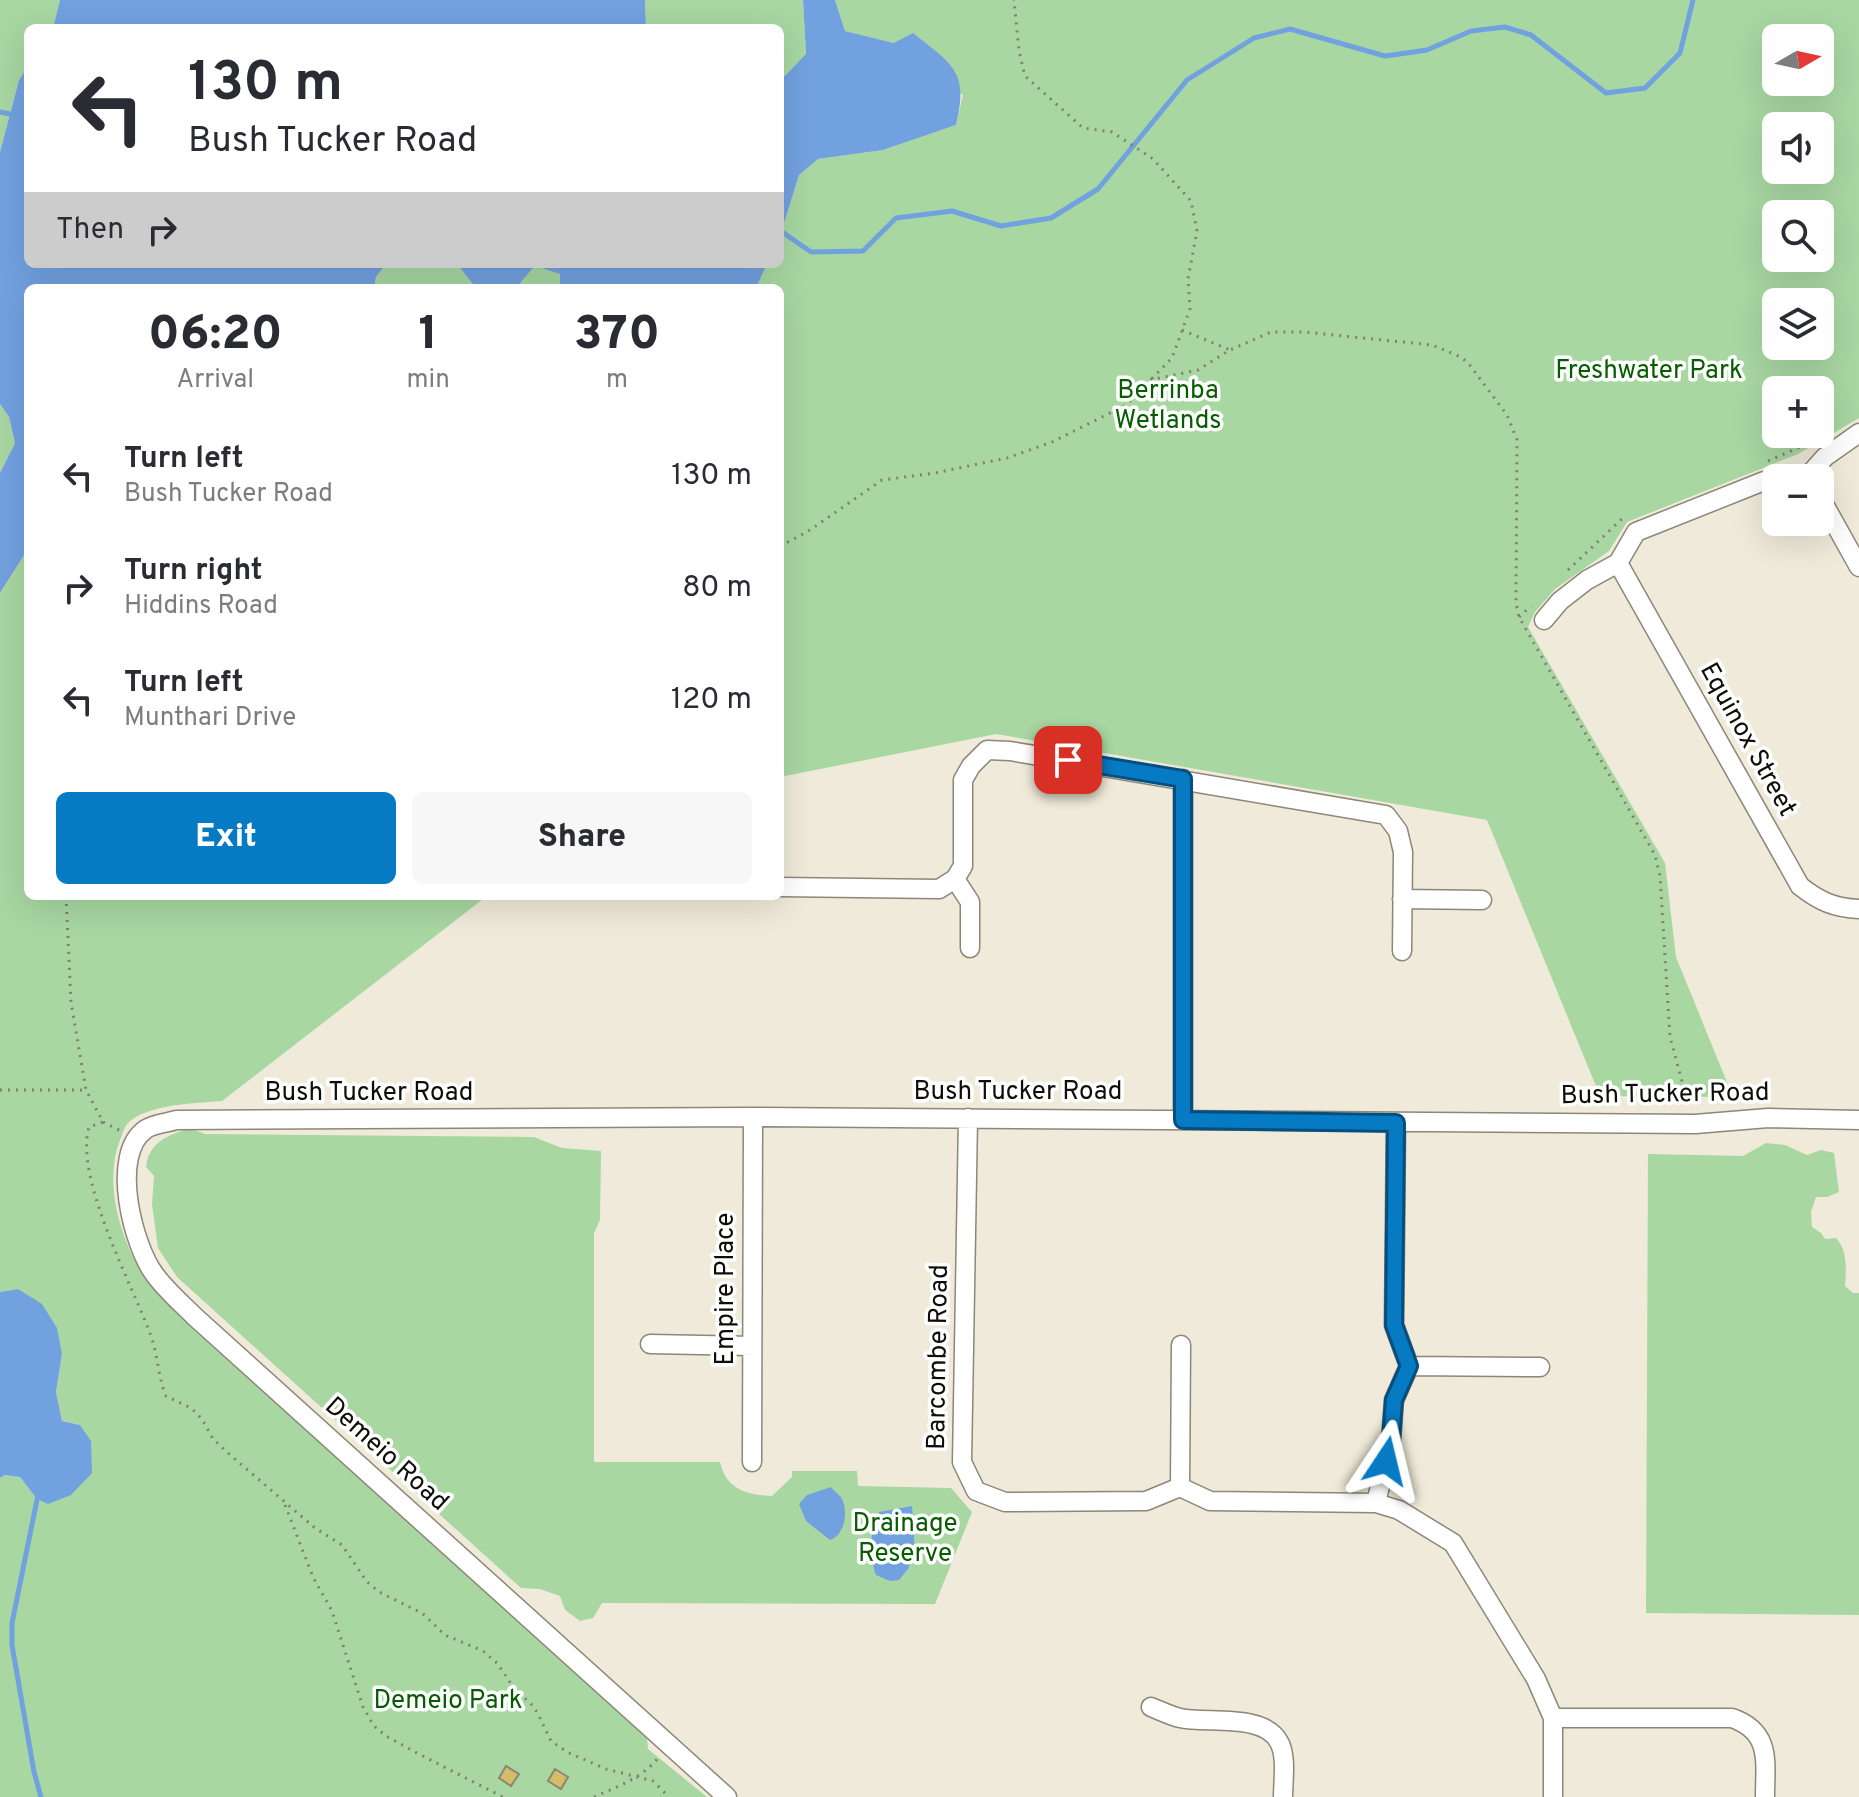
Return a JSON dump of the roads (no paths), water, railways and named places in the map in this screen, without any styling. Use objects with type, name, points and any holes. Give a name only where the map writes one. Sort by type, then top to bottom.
[{"type":"street","points":[[1818,464],[1859,433]]},
{"type":"street","points":[[1544,620],[1560,601],[1587,580],[1618,563],[1636,532],[1762,482]]},
{"type":"street","points":[[1834,522],[1859,567]]},
{"type":"street","name":"Equinox Street","points":[[1618,563],[1800,886],[1819,901],[1840,909],[1859,909]]},
{"type":"street","points":[[784,887],[939,889],[955,879],[963,866],[963,780],[971,766],[987,750],[1010,751],[1386,815],[1398,831],[1403,852],[1402,951]]},
{"type":"street","points":[[1183,779],[1183,1120]]},
{"type":"street","points":[[955,879],[970,902],[970,948]]},
{"type":"street","points":[[1402,899],[1482,900]]},
{"type":"street","name":"Bush Tucker Road","points":[[176,1120],[753,1117],[1695,1124],[1768,1118],[1859,1120]]},
{"type":"street","name":"Empire Place","points":[[752,1462],[753,1117]]},
{"type":"street","name":"Barcombe Road","points":[[968,1118],[962,1462],[976,1491],[1005,1502],[1146,1501],[1180,1487]]},
{"type":"street","name":"Demeio Road","points":[[176,1120],[147,1128],[135,1139],[126,1171],[132,1225],[154,1274],[205,1327],[727,1797]]},
{"type":"street","points":[[1376,1503],[1391,1440],[1394,1400],[1409,1366],[1394,1325],[1396,1123]]},
{"type":"street","points":[[650,1344],[752,1346]]},
{"type":"street","points":[[1181,1345],[1180,1487],[1210,1501],[1376,1503],[1399,1510],[1453,1543],[1536,1679],[1553,1718],[1553,1797]]},
{"type":"street","points":[[1409,1366],[1540,1367]]},
{"type":"street","points":[[1151,1707],[1180,1718],[1246,1723],[1267,1728],[1280,1742],[1283,1797]]},
{"type":"street","points":[[1553,1718],[1732,1718],[1746,1723],[1759,1735],[1765,1754],[1765,1797]]},
{"type":"water","points":[[60,0],[645,0],[646,24],[54,24]]},
{"type":"water","points":[[803,0],[835,0],[845,31],[894,43],[913,33],[938,53],[948,62],[959,81],[960,107],[956,125],[883,150],[818,159],[799,175],[784,223],[784,76],[806,54]]},
{"type":"water","points":[[24,72],[24,268],[383,268],[375,284],[24,284],[24,555],[0,593],[0,473],[15,443],[9,417],[0,404],[0,152],[19,80]]},
{"type":"water","points":[[460,268],[533,268],[520,284],[473,284]]},
{"type":"water","points":[[541,268],[765,268],[758,284],[560,284],[560,274]]},
{"type":"water","points":[[18,1289],[42,1304],[57,1328],[62,1354],[56,1392],[62,1421],[80,1425],[91,1441],[92,1473],[71,1495],[48,1504],[37,1499],[20,1477],[5,1475],[0,1478],[0,1292]]},
{"type":"water","points":[[831,1487],[841,1497],[845,1515],[839,1533],[830,1540],[806,1521],[799,1504],[807,1495]]},
{"type":"water","points":[[912,1506],[915,1552],[899,1580],[890,1581],[876,1575],[874,1569],[873,1525],[879,1512]]},
{"type":"waterway","points":[[784,233],[811,252],[863,251],[896,218],[952,211],[1001,226],[1051,218],[1098,189],[1187,80],[1254,38],[1290,29],[1385,56],[1427,50],[1471,31],[1505,27],[1531,35],[1606,93],[1645,88],[1680,53],[1693,0]]},
{"type":"waterway","points":[[0,112],[10,114]]},
{"type":"waterway","points":[[38,1495],[12,1623],[12,1645],[41,1797]]},
{"type":"park label","name":"Freshwater Park","points":[[1649,371]]},
{"type":"park label","name":"Berrinba Wetlands","points":[[1168,406]]},
{"type":"park label","name":"Drainage Reserve","points":[[905,1539]]},
{"type":"park label","name":"Demeio Park","points":[[448,1701]]}]
